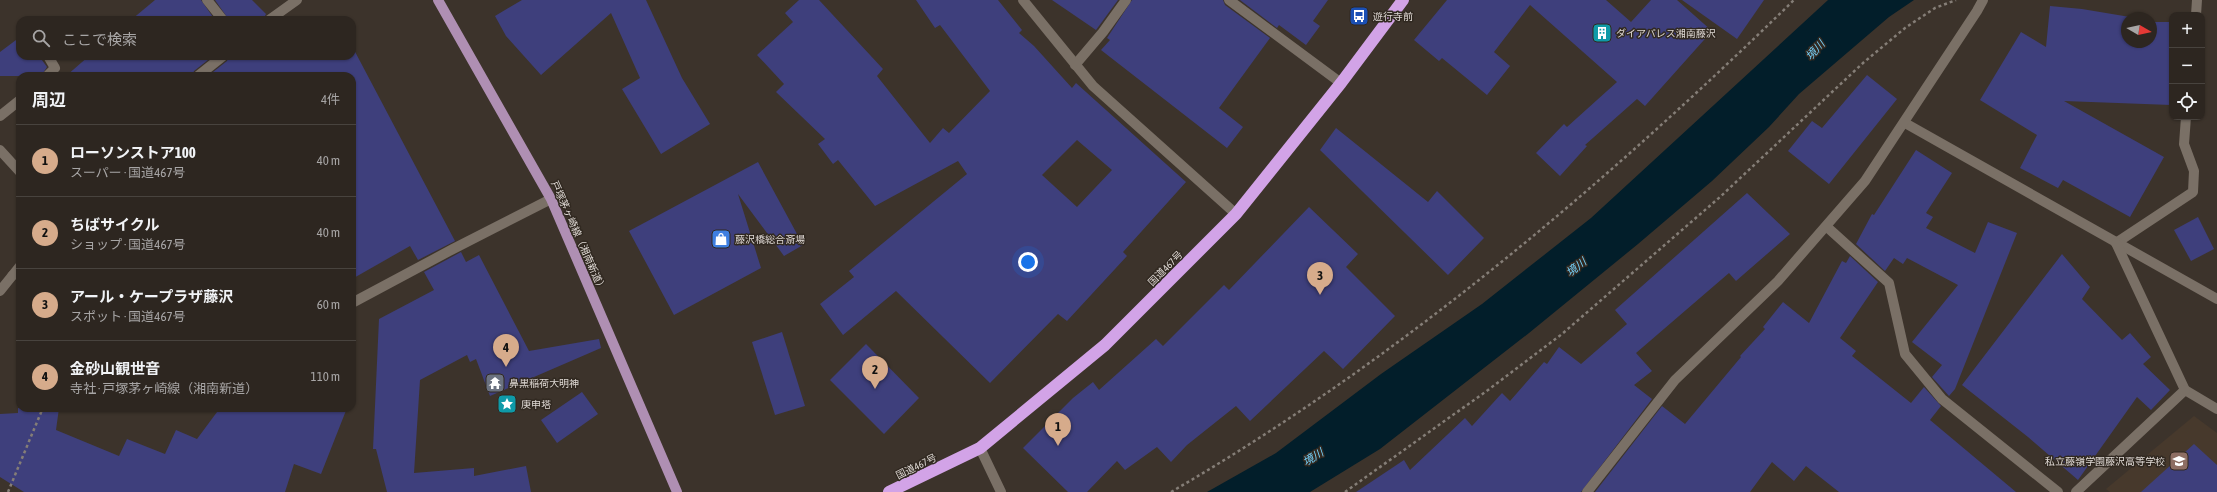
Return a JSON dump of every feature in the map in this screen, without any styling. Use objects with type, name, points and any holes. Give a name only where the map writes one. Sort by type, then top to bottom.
[{"type":"highway","name":"国道467号","points":[[889,492],[980,448],[1105,345],[1236,214],[1341,83],[1403,0]]},
{"type":"main road","name":"戸塚茅ヶ崎線（湘南新道）","points":[[438,0],[551,199],[677,492]]},
{"type":"street","points":[[207,0],[220,16]]},
{"type":"street","points":[[275,16],[297,0]]},
{"type":"street","points":[[1023,0],[1093,86],[1236,214]]},
{"type":"street","points":[[1075,65],[1103,32],[1126,0]]},
{"type":"street","points":[[1229,0],[1341,83]]},
{"type":"street","points":[[1587,492],[1675,380],[1778,281],[1827,227],[1865,181],[1905,123],[1983,0]]},
{"type":"street","points":[[2196,12],[2197,0]]},
{"type":"street","points":[[50,60],[55,68],[51,72]]},
{"type":"street","points":[[203,72],[218,60]]},
{"type":"street","points":[[0,116],[16,103]]},
{"type":"street","points":[[2116,243],[2193,192],[2194,171],[2184,144],[2186,120]]},
{"type":"street","points":[[1905,123],[2217,299]]},
{"type":"street","points":[[0,150],[16,168]]},
{"type":"street","points":[[356,301],[551,199]]},
{"type":"street","points":[[1827,227],[1889,283],[1905,354],[1942,399],[2058,492]]},
{"type":"street","points":[[2116,243],[2185,390],[2217,409]]},
{"type":"street","points":[[0,291],[16,271]]},
{"type":"street","points":[[2076,492],[2185,390]]},
{"type":"street","points":[[980,448],[1001,492]]},
{"type":"path","points":[[1171,492],[1275,427],[1364,366],[1454,300],[1619,163],[1794,0]]},
{"type":"path","points":[[1345,492],[1488,390],[1562,334],[1720,197],[1863,63],[1905,28],[1935,8],[1956,0]]},
{"type":"path","points":[[8,492],[41,412]]},
{"type":"shaded area","name":"私立藤嶺学園藤沢高等学校","points":[[2194,416],[2217,433],[2217,492],[2110,492],[2106,489]]},
{"type":"water","name":"境川","points":[[1828,0],[1914,0],[1889,17],[1799,94],[1769,127],[1712,181],[1638,244],[1529,333],[1380,449],[1310,492],[1207,492],[1276,453],[1381,374],[1482,304],[1591,218]]},
{"type":"building","points":[[155,0],[201,0],[212,16],[136,16]]},
{"type":"building","points":[[215,0],[252,0],[266,14],[265,16],[226,16]]},
{"type":"building","points":[[522,0],[646,0],[682,78],[710,124],[661,154],[622,89],[640,78],[611,13],[541,75],[506,36],[495,16]]},
{"type":"building","points":[[799,0],[819,0],[883,69],[877,76],[930,143],[943,128],[949,133],[990,91],[940,25],[935,28],[916,0],[998,0],[1022,30],[1019,33],[1034,46],[1072,88],[1076,83],[1186,182],[1123,252],[1127,256],[1067,321],[1058,314],[990,383],[896,291],[843,335],[820,304],[854,277],[849,271],[967,174],[958,161],[875,206],[838,160],[833,164],[818,144],[825,139],[776,92],[784,84],[757,55],[793,22],[785,13]],"holes":[[[1077,140],[1112,170],[1077,207],[1042,175]]]},
{"type":"building","points":[[1052,0],[1118,0],[1096,30]]},
{"type":"building","points":[[1132,0],[1223,0],[1225,5],[1270,38],[1219,108],[1243,127],[1227,148],[1101,50],[1110,40],[1107,38]]},
{"type":"building","points":[[1240,0],[1328,0],[1313,21],[1320,26],[1306,45],[1279,25],[1277,28]]},
{"type":"building","points":[[1447,0],[1606,0],[1631,22],[1651,0],[1677,0],[1712,31],[1645,106],[1637,99],[1585,145],[1587,146],[1560,176],[1536,153],[1564,124],[1567,127],[1617,82],[1530,5],[1494,52],[1510,66],[1487,95],[1442,58],[1439,61],[1414,40]]},
{"type":"building","points":[[1682,0],[1764,0],[1737,39]]},
{"type":"building","points":[[2050,6],[2082,9],[2121,16],[2121,48],[2157,48],[2157,22],[2169,22],[2169,105],[2064,101],[2164,157],[2130,217],[2063,180],[2058,188],[2020,168],[2037,135],[1980,100],[2021,32],[2046,47]]},
{"type":"building","points":[[16,40],[16,60],[42,60],[47,67],[44,72],[16,72],[16,76],[0,76],[0,52]]},
{"type":"building","points":[[356,54],[455,241],[418,260],[410,246],[356,277],[356,72],[213,72],[227,61],[356,60]]},
{"type":"building","points":[[84,60],[208,60],[194,72],[71,72]]},
{"type":"building","points":[[1867,75],[1897,99],[1829,184],[1788,151],[1812,121],[1822,128]]},
{"type":"building","points":[[1336,128],[1428,202],[1437,191],[1484,238],[1448,275],[1320,150]]},
{"type":"building","points":[[1916,150],[1952,173],[1926,213],[1933,217],[1926,228],[1975,253],[1988,222],[2017,233],[1955,389],[1949,396],[1932,377],[1942,365],[1912,342],[1958,285],[1907,258],[1903,264],[1894,258],[1885,271],[1856,244],[1872,214],[1874,215]]},
{"type":"building","points":[[758,162],[803,245],[784,256],[738,194],[761,268],[674,315],[629,231]]},
{"type":"building","points":[[1747,193],[1790,234],[1736,281],[1729,273],[1636,353],[1652,371],[1634,385],[1652,399],[1581,492],[1356,492],[1404,460],[1410,470],[1465,418],[1472,426],[1502,393],[1510,401],[1544,362],[1547,364],[1559,347],[1581,364],[1627,324],[1615,310]]},
{"type":"building","points":[[1309,207],[1358,254],[1346,267],[1395,316],[1343,369],[1324,351],[1250,421],[1236,406],[1187,445],[1171,462],[1157,447],[1125,470],[1117,461],[1087,492],[1068,492],[1023,448],[1073,398],[1093,382],[1099,390],[1156,339],[1163,346],[1224,285],[1229,290]]},
{"type":"building","points":[[2198,217],[2214,249],[2191,261],[2174,230]]},
{"type":"building","points":[[461,252],[466,262],[479,255],[529,351],[599,339],[601,348],[490,396],[476,359],[470,362],[467,355],[420,380],[414,473],[474,468],[474,476],[526,466],[531,492],[387,492],[376,449],[373,449],[379,319],[434,290],[424,272]]},
{"type":"building","points":[[2062,254],[2090,287],[2082,299],[2122,340],[2130,333],[2151,357],[2143,364],[2170,390],[2151,410],[2137,397],[2078,480],[2028,437],[1962,385]]},
{"type":"building","points":[[1850,256],[1878,282],[1840,338],[1856,351],[1852,356],[1911,403],[1924,387],[1941,406],[1930,420],[2016,492],[1839,492],[1806,466],[1794,481],[1772,462],[1750,492],[1595,492],[1662,406],[1685,424],[1741,357],[1740,356],[1765,329],[1763,327],[1783,302],[1809,323],[1842,261],[1846,263]]},
{"type":"building","points":[[782,332],[805,406],[775,415],[752,342]]},
{"type":"building","points":[[866,344],[919,398],[884,434],[830,380]]},
{"type":"building","points":[[582,392],[598,414],[557,443],[541,420]]},
{"type":"building","points":[[58,412],[56,430],[119,456],[127,439],[165,454],[176,430],[197,439],[217,412],[345,412],[321,474],[294,464],[285,492],[24,492],[0,477],[0,414]]},
{"type":"building","points":[[2194,444],[2217,465],[2217,492],[2141,492]]},
{"type":"place","name":"遊行寺前","points":[[1359,16]]},
{"type":"place","name":"ダイアパレス湘南藤沢","points":[[1602,33]]},
{"type":"place","name":"藤沢橋総合斎場","points":[[721,239]]},
{"type":"place","name":"アール・ケープラザ藤沢","points":[[1320,295]]},
{"type":"place","name":"金砂山観世音","points":[[506,367]]},
{"type":"place","name":"鼻黒稲荷大明神","points":[[495,383]]},
{"type":"place","name":"ちばサイクル","points":[[875,389]]},
{"type":"place","name":"庚申塔","points":[[507,404]]},
{"type":"place","name":"ローソンストア100","points":[[1058,446]]},
{"type":"place","name":"私立藤嶺学園藤沢高等学校","points":[[2179,461]]}]
